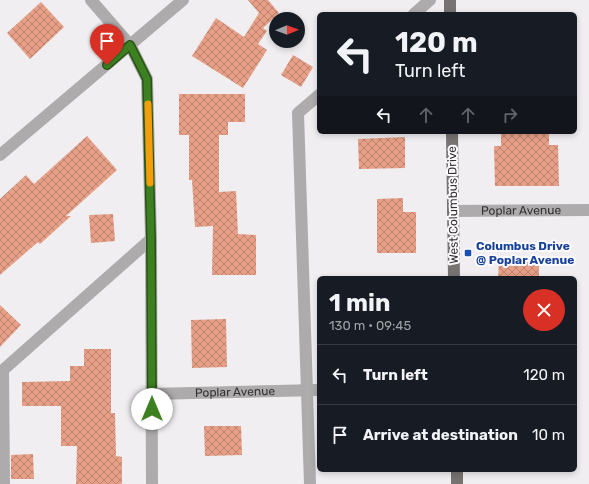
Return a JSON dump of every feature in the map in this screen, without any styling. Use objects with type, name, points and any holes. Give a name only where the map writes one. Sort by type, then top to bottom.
[{"type":"main road","points":[[450,0],[450,12]]},
{"type":"main road","name":"West Columbus Drive","points":[[452,134],[454,276]]},
{"type":"main road","points":[[457,472],[458,484]]},
{"type":"street","points":[[91,0],[130,45],[147,79],[151,239],[152,484]]},
{"type":"street","points":[[0,155],[183,0]]},
{"type":"street","points":[[416,12],[430,0]]},
{"type":"street","points":[[310,484],[313,390],[298,114],[317,97]]},
{"type":"street","name":"Poplar Avenue","points":[[453,211],[589,210]]},
{"type":"street","points":[[4,484],[3,370],[151,239]]},
{"type":"street","name":"Poplar Avenue","points":[[151,394],[313,390]]},
{"type":"building","points":[[248,0],[268,0],[278,12],[269,12],[269,22],[263,28],[267,31],[258,44],[267,50],[243,88],[192,56],[216,18],[244,37],[259,13]]},
{"type":"building","points":[[41,2],[64,27],[30,59],[7,33]]},
{"type":"building","points":[[293,55],[313,67],[301,87],[281,75]]},
{"type":"building","points":[[179,94],[245,94],[245,122],[228,122],[228,135],[219,135],[219,192],[236,191],[238,234],[256,235],[256,275],[212,275],[213,226],[195,227],[192,180],[189,180],[189,135],[179,135]]},
{"type":"building","points":[[501,134],[549,134],[549,145],[558,145],[559,186],[495,186],[494,146],[501,146]]},
{"type":"building","points":[[87,136],[117,170],[66,216],[71,216],[40,244],[38,242],[0,275],[0,199],[26,175],[34,184]]},
{"type":"building","points":[[405,137],[405,168],[359,169],[358,139]]},
{"type":"building","points":[[403,198],[403,212],[416,212],[416,253],[377,253],[377,199]]},
{"type":"building","points":[[113,214],[115,241],[91,243],[89,215]]},
{"type":"building","points":[[499,261],[539,261],[539,276],[498,276]]},
{"type":"building","points":[[0,305],[21,325],[0,347]]},
{"type":"building","points":[[226,319],[227,367],[192,368],[191,320]]},
{"type":"building","points":[[84,349],[111,349],[111,413],[115,413],[116,456],[122,457],[122,484],[76,484],[77,446],[61,446],[61,406],[22,406],[22,382],[70,381],[70,366],[84,366]]},
{"type":"building","points":[[204,426],[241,426],[242,455],[205,456]]},
{"type":"building","points":[[33,454],[34,479],[11,479],[11,455]]},
{"type":"slow traffic","points":[[148,104],[150,183]]},
{"type":"place","name":"Columbus Drive @ Poplar Avenue","points":[[468,253]]},
{"type":"route","points":[[107,65],[130,45],[147,79],[151,239],[152,409]]}]
